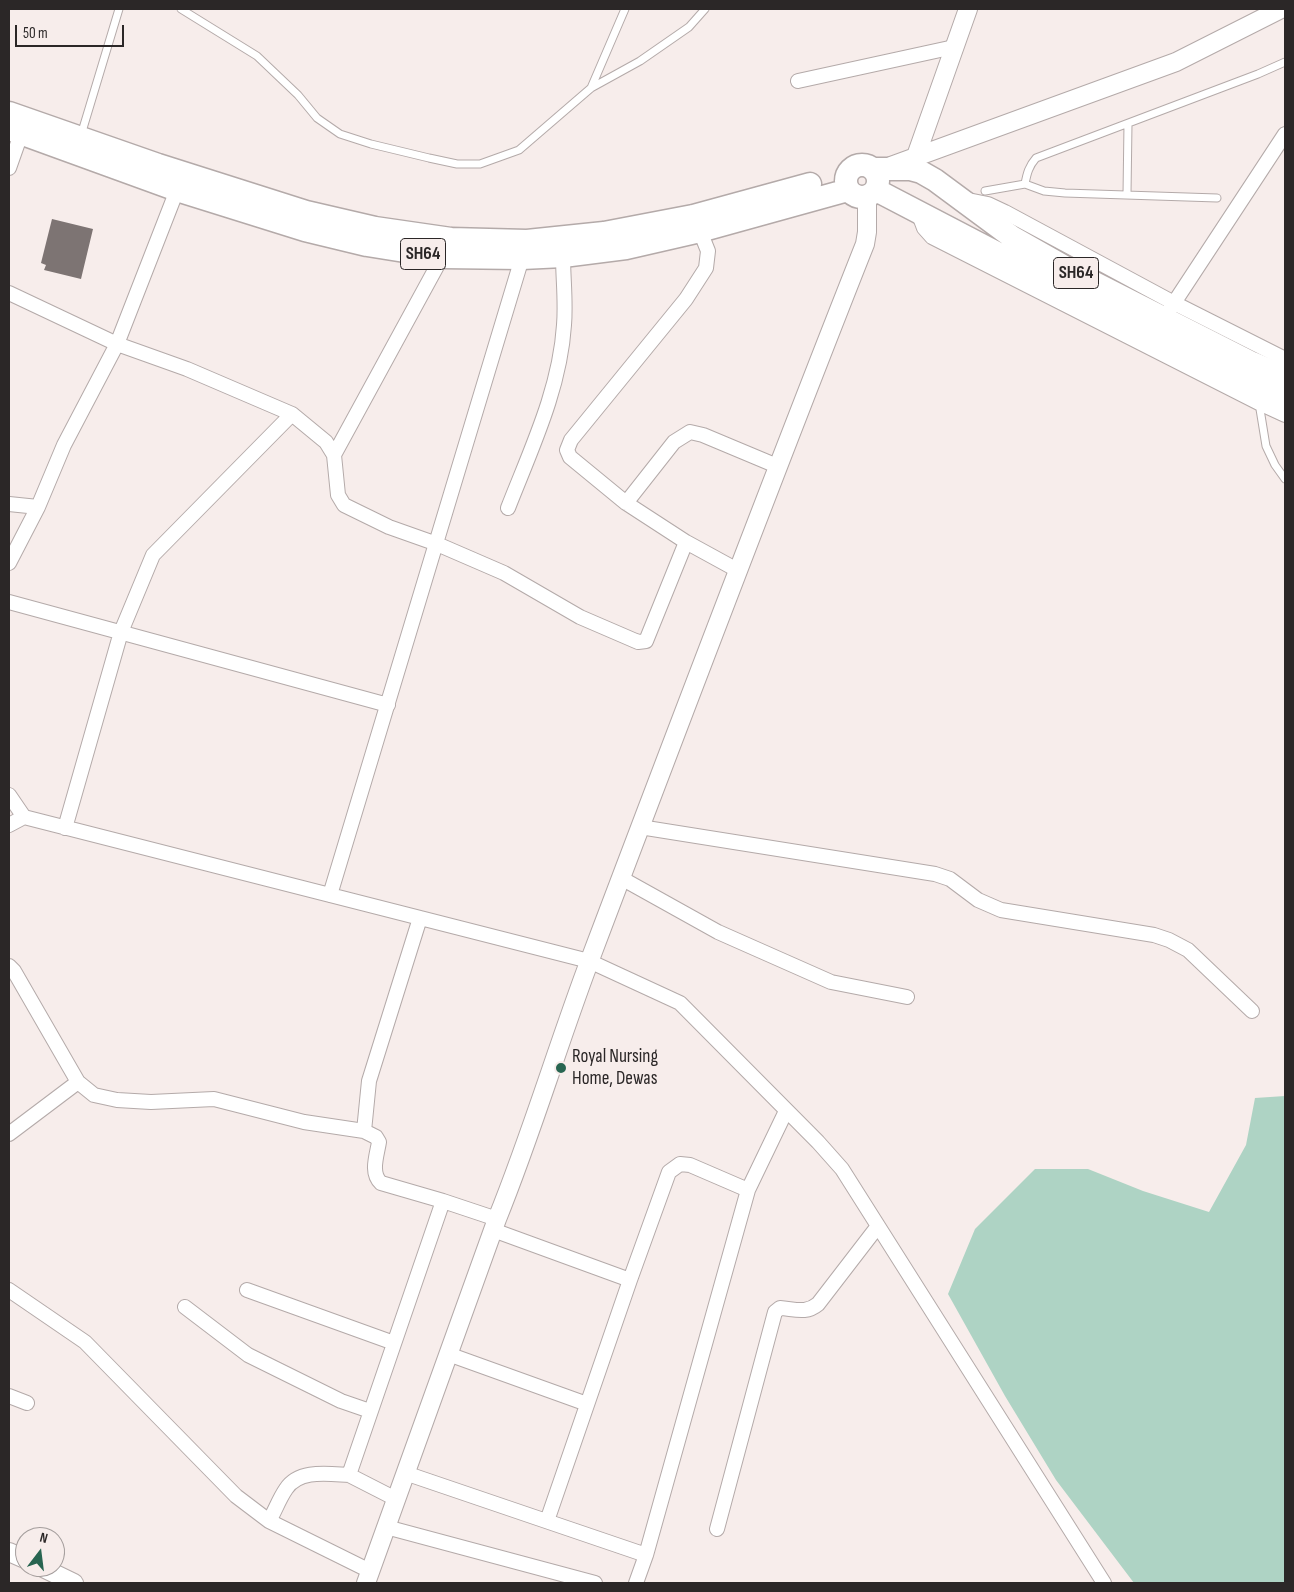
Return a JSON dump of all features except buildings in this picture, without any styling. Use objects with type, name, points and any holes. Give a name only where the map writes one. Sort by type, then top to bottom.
[{"type":"main road","name":"SH64","points":[[9,113],[158,165],[306,212],[375,228],[451,239],[527,241],[604,233],[866,181],[918,212],[1181,349],[1257,393],[1285,397]]},
{"type":"main road","name":"SH64","points":[[15,132],[177,190],[305,230],[367,245],[442,257],[522,258],[563,256],[626,248],[700,231],[910,169],[922,172],[936,180],[1012,237],[1079,275],[1169,310],[1252,363],[1285,377]]},
{"type":"street","points":[[916,156],[968,9]]},
{"type":"street","points":[[9,1290],[85,1342],[236,1496],[269,1521],[368,1577],[495,1224],[518,1168],[589,961],[739,571],[777,466],[865,244],[867,232],[866,181],[916,156],[1176,62],[1262,13],[1281,9]]},
{"type":"street","points":[[798,81],[954,47]]},
{"type":"street","points":[[9,168],[15,132]]},
{"type":"street","points":[[1285,134],[1169,310],[1285,359]]},
{"type":"street","points":[[9,563],[38,507],[64,445],[117,344],[177,190]]},
{"type":"street","points":[[700,231],[708,252],[706,268],[686,299],[571,440],[567,450],[570,457],[626,503],[686,542],[739,571]]},
{"type":"street","points":[[508,508],[550,397],[560,358],[564,324],[563,256]]},
{"type":"street","points":[[334,455],[442,257]]},
{"type":"street","points":[[330,895],[522,258]]},
{"type":"street","points":[[9,294],[117,344],[187,369],[292,414],[326,442],[334,455],[338,495],[344,505],[389,528],[437,544],[504,573],[580,617],[638,642],[646,641],[686,542]]},
{"type":"street","points":[[1257,393],[1285,415]]},
{"type":"street","points":[[65,828],[121,632],[153,555],[292,414]]},
{"type":"street","points":[[626,503],[674,442],[690,432],[703,435],[777,466]]},
{"type":"street","points":[[9,504],[38,507]]},
{"type":"street","points":[[9,602],[388,705]]},
{"type":"street","points":[[9,795],[24,817],[589,961],[680,1003],[842,1169],[1104,1583]]},
{"type":"street","points":[[9,825],[24,817]]},
{"type":"street","points":[[640,827],[935,874],[950,879],[978,900],[1001,910],[1169,940],[1188,950],[1252,1011]]},
{"type":"street","points":[[621,878],[718,932],[831,982],[906,997]]},
{"type":"street","points":[[364,1131],[369,1081],[420,918]]},
{"type":"street","points":[[9,966],[14,971],[78,1082],[94,1095],[117,1100],[150,1102],[214,1099],[304,1122],[364,1131],[376,1137],[379,1142],[375,1173],[376,1179],[381,1183],[443,1201],[630,1280]]},
{"type":"street","points":[[9,1134],[78,1082]]},
{"type":"street","points":[[636,1583],[646,1555],[748,1190],[786,1111]]},
{"type":"street","points":[[547,1521],[669,1172],[680,1164],[690,1165],[748,1190]]},
{"type":"street","points":[[348,1475],[443,1201]]},
{"type":"street","points":[[717,1529],[775,1312],[780,1308],[807,1311],[818,1304],[878,1226]]},
{"type":"street","points":[[247,1290],[394,1342]]},
{"type":"street","points":[[185,1307],[248,1355],[341,1401],[370,1412]]},
{"type":"street","points":[[448,1354],[587,1404]]},
{"type":"street","points":[[9,1396],[27,1403]]},
{"type":"street","points":[[269,1521],[287,1487],[301,1477],[313,1473],[348,1475],[396,1499]]},
{"type":"street","points":[[405,1473],[646,1555]]},
{"type":"street","points":[[386,1527],[595,1583]]},
{"type":"street","points":[[62,1577],[74,1583]]},
{"type":"lane","points":[[80,138],[119,9]]},
{"type":"lane","points":[[182,9],[257,56],[298,95],[317,118],[340,134],[379,146],[458,164],[480,164],[519,150],[591,88],[640,61],[689,27],[705,9]]},
{"type":"lane","points":[[591,88],[625,9]]},
{"type":"lane","points":[[1025,184],[1027,171],[1036,158],[1285,62]]},
{"type":"lane","points":[[1127,194],[1128,124]]},
{"type":"lane","points":[[986,191],[1025,184],[1044,191],[1065,193],[1217,198]]},
{"type":"lane","points":[[1257,393],[1266,446],[1275,465],[1285,479]]},
{"type":"shaded area","points":[[1285,1096],[1285,1583],[1134,1583],[1056,1480],[1005,1396],[948,1294],[975,1229],[1035,1169],[1088,1169],[1143,1191],[1209,1212],[1246,1145],[1255,1098]]},
{"type":"place","name":"Royal Nursing Home, Dewas","points":[[561,1068]]}]
